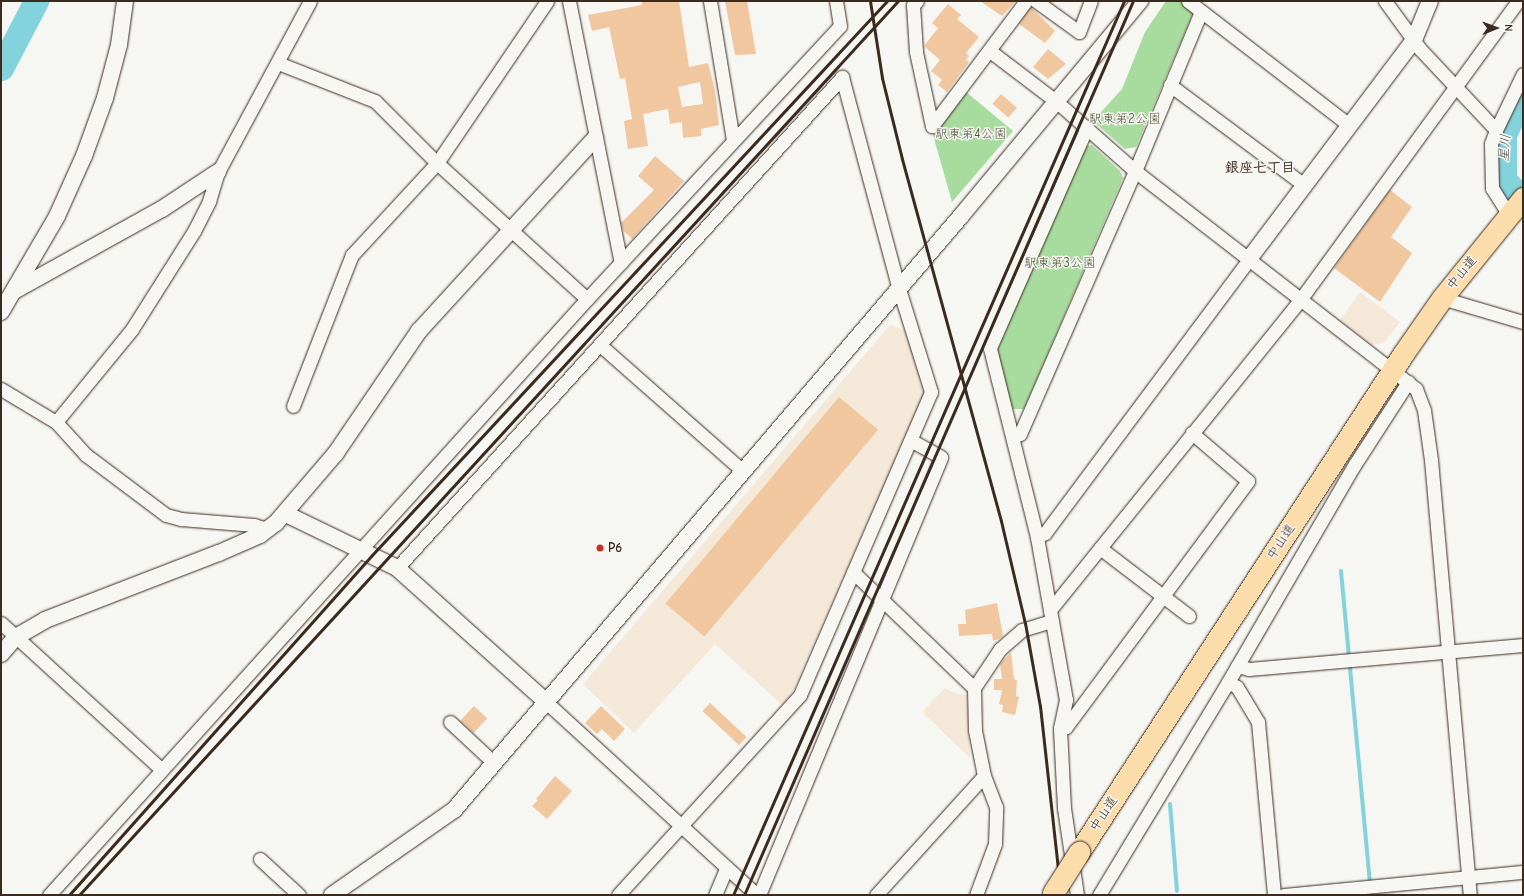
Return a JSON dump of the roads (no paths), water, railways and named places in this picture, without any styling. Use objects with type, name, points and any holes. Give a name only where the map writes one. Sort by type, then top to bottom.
[{"type":"highway","name":"中山道","points":[[1052,894],[1400,376],[1442,298],[1523,198]]},
{"type":"street","points":[[1,312],[6,295],[57,216],[84,156],[107,90],[119,45],[125,1]]},
{"type":"street","points":[[56,422],[136,322],[194,231],[209,201],[218,172],[310,1]]},
{"type":"street","points":[[293,406],[352,255],[437,163],[547,1]]},
{"type":"street","points":[[569,1],[621,263]]},
{"type":"street","points":[[710,1],[733,140]]},
{"type":"street","points":[[49,895],[161,769],[362,550],[587,298],[840,26],[836,1]]},
{"type":"street","points":[[917,1],[913,5],[916,52],[932,126],[990,51],[1026,1]]},
{"type":"street","points":[[1036,1],[1079,32],[1091,1]]},
{"type":"street","points":[[332,895],[454,810],[899,289],[1140,1]]},
{"type":"street","points":[[1188,1],[1348,124]]},
{"type":"street","points":[[1384,1],[1414,40],[1496,130]]},
{"type":"street","points":[[1036,537],[1045,533],[1348,124],[1414,40],[1430,1]]},
{"type":"street","points":[[976,895],[995,844],[996,807],[984,776],[975,730],[974,688],[996,654],[1022,630],[1051,616],[1100,548],[1300,300],[1518,1]]},
{"type":"street","points":[[1014,436],[1020,434],[1135,171],[1201,12]]},
{"type":"street","points":[[990,51],[1057,102],[1135,171],[1416,389],[1426,424],[1470,895]]},
{"type":"street","points":[[278,63],[375,101],[437,163],[587,298]]},
{"type":"street","points":[[1507,218],[1492,188],[1491,144],[1496,130],[1523,74]]},
{"type":"street","points":[[397,568],[842,78],[899,289],[931,392],[800,695],[618,895]]},
{"type":"street","points":[[1170,85],[1304,184]]},
{"type":"street","points":[[1077,895],[1064,808],[1060,728],[1066,700],[1036,537],[1014,436],[990,348],[1087,127]]},
{"type":"street","points":[[1,654],[16,637],[45,620],[219,554],[267,529],[286,514],[336,453],[419,331],[595,138]]},
{"type":"street","points":[[6,295],[162,209],[218,172]]},
{"type":"street","points":[[1442,298],[1523,322]]},
{"type":"street","points":[[600,345],[743,471]]},
{"type":"street","points":[[1098,895],[1228,682],[1354,464],[1400,376]]},
{"type":"street","points":[[1,389],[56,422],[86,456],[166,516],[181,519],[254,525],[267,529]]},
{"type":"street","points":[[1060,728],[1066,727],[1162,595],[1248,481],[1192,433]]},
{"type":"street","points":[[286,514],[397,568],[758,895],[941,457],[910,440]]},
{"type":"street","points":[[1100,548],[1190,616]]},
{"type":"street","points":[[853,572],[974,688]]},
{"type":"street","points":[[1,623],[161,769]]},
{"type":"street","points":[[1237,666],[1249,668],[1523,645]]},
{"type":"street","points":[[1228,682],[1237,687],[1258,722],[1274,895]]},
{"type":"street","points":[[450,722],[494,763]]},
{"type":"street","points":[[876,895],[984,776]]},
{"type":"street","points":[[260,859],[299,895]]},
{"type":"street","points":[[715,895],[727,867]]},
{"type":"street","points":[[1283,895],[1523,872]]},
{"type":"waterway","points":[[1,68],[36,1]]},
{"type":"waterway","name":"星川","points":[[1523,92],[1504,135],[1504,180],[1523,199]]},
{"type":"waterway","points":[[1341,571],[1371,895]]},
{"type":"waterway","points":[[1170,804],[1177,891]]},
{"type":"railway","points":[[870,1],[882,78],[902,159],[1001,521],[1025,623],[1040,706],[1061,895]]},
{"type":"railway","points":[[69,895],[372,555],[887,1]]},
{"type":"railway","points":[[79,895],[898,1]]},
{"type":"railway","points":[[733,895],[1124,1]]},
{"type":"railway","points":[[744,895],[1133,1]]},
{"type":"place","name":"P6","points":[[600,548]]},
{"type":"district","name":"銀座七丁目","points":[[1260,168]]},
{"type":"park label","name":"駅東第2公園","points":[[1125,119]]},
{"type":"park label","name":"駅東第4公園","points":[[971,134]]},
{"type":"park label","name":"駅東第3公園","points":[[1060,263]]}]
